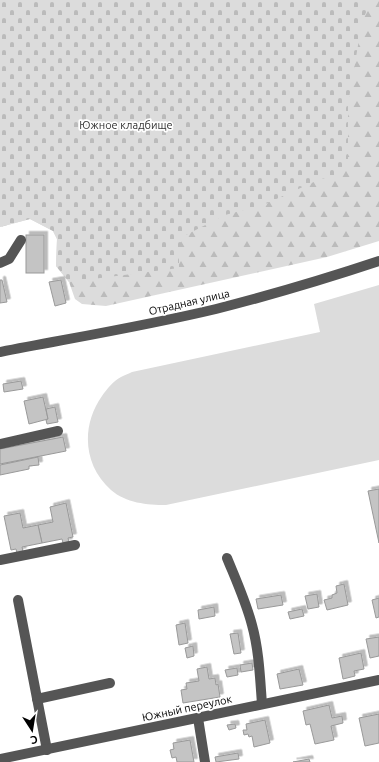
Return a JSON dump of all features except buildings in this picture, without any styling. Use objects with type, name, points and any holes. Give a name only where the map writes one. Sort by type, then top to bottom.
[{"type":"street","points":[[0,263],[9,259],[21,240]]},
{"type":"street","name":"Отрадная улица","points":[[0,352],[216,309],[268,295],[379,261]]},
{"type":"street","points":[[0,444],[58,431]]},
{"type":"street","points":[[0,560],[75,545]]},
{"type":"street","points":[[227,558],[252,626],[259,666],[262,704]]},
{"type":"street","points":[[18,600],[48,750]]},
{"type":"street","name":"Южный переулок","points":[[0,759],[379,680]]},
{"type":"street","points":[[37,699],[110,682]]},
{"type":"street","points":[[198,718],[205,762]]},
{"type":"green space","name":"Южное кладбище","points":[[0,0],[379,0],[379,241],[327,257],[106,306],[82,304],[75,299],[69,282],[56,266],[57,239],[53,231],[30,219],[0,227]]},
{"type":"green space","name":"Южное кладбище","points":[[0,0],[371,0],[362,22],[348,104],[348,164],[337,174],[316,181],[263,205],[225,215],[184,236],[179,247],[179,268],[69,282],[56,266],[57,239],[53,231],[30,219],[0,227]]},
{"type":"green space","points":[[379,285],[379,460],[166,505],[144,504],[123,498],[111,490],[102,480],[90,457],[88,432],[95,408],[102,396],[113,383],[122,376],[132,372],[320,332],[314,304]]}]
